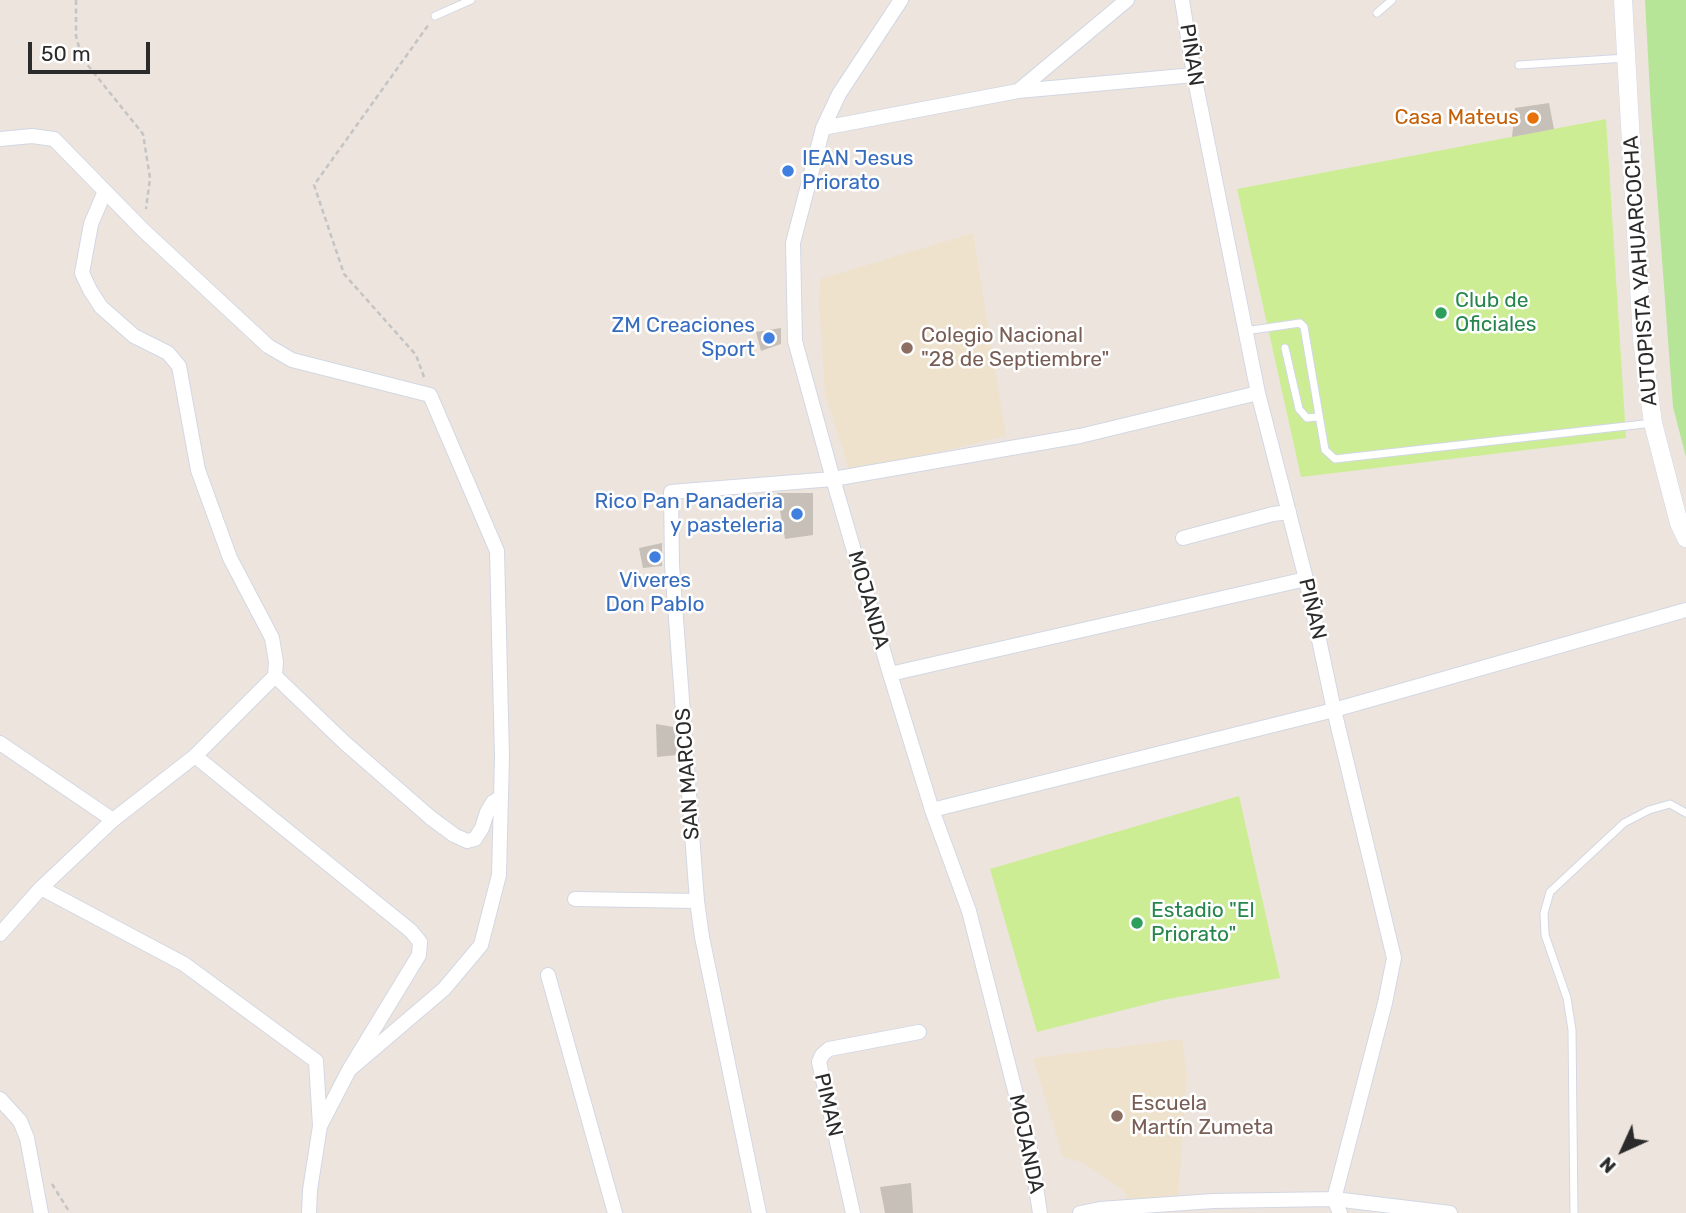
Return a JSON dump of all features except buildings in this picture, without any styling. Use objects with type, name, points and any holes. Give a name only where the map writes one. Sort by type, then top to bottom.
[{"type":"street","name":"MOJANDA","points":[[901,0],[839,94],[823,128],[793,243],[795,341],[890,674],[932,810],[969,911],[1031,1149],[1040,1213]]},
{"type":"street","points":[[1018,91],[1127,0]]},
{"type":"street","name":"PIÑAN","points":[[1182,0],[1194,75],[1258,393],[1306,579],[1334,710],[1394,958],[1385,1003],[1334,1199]]},
{"type":"street","name":"AUTOPISTA YAHUARCOCHA","points":[[1623,0],[1642,339],[1653,423],[1679,523],[1686,538]]},
{"type":"street","points":[[823,128],[1018,91],[1194,75]]},
{"type":"street","points":[[0,139],[32,136],[54,139],[143,230],[268,346],[292,360],[430,395],[497,551],[502,757],[499,875],[481,946],[444,989],[348,1070]]},
{"type":"street","points":[[0,934],[41,888],[113,820],[195,756],[275,676],[272,638],[230,558],[198,470],[179,366],[168,353],[134,336],[102,307],[82,273],[91,224],[106,191]]},
{"type":"street","points":[[833,479],[1080,436],[1258,393]]},
{"type":"street","name":"SAN MARCOS","points":[[758,1213],[702,937],[673,578],[671,492],[833,479]]},
{"type":"street","points":[[1183,538],[1289,512]]},
{"type":"street","points":[[890,674],[1306,579]]},
{"type":"street","points":[[932,810],[1334,710],[1686,610]]},
{"type":"street","points":[[275,676],[345,743],[454,835],[467,841],[475,839],[493,802],[500,798]]},
{"type":"street","points":[[0,743],[113,820]]},
{"type":"street","points":[[195,756],[411,931],[419,942],[419,955],[348,1070],[320,1126]]},
{"type":"street","points":[[41,888],[184,964],[316,1061],[320,1126],[309,1213]]},
{"type":"street","points":[[575,899],[698,901]]},
{"type":"street","points":[[548,975],[615,1213]]},
{"type":"street","name":"PIMAN","points":[[853,1213],[819,1062],[829,1049],[919,1032]]},
{"type":"street","points":[[0,1099],[20,1121],[27,1138],[41,1213]]},
{"type":"street","points":[[1334,1199],[1340,1213]]},
{"type":"street","points":[[1080,1213],[1213,1201],[1334,1199],[1450,1213]]},
{"type":"lane","points":[[435,16],[471,0]]},
{"type":"lane","points":[[1377,13],[1392,0]]},
{"type":"lane","points":[[1519,65],[1627,58]]},
{"type":"lane","points":[[1245,331],[1300,323],[1304,327],[1325,450],[1335,459],[1653,423]]},
{"type":"lane","points":[[1285,348],[1299,409],[1307,418],[1318,417]]},
{"type":"lane","points":[[1574,1213],[1572,1030],[1567,998],[1545,935],[1544,914],[1550,891],[1624,823],[1649,810],[1670,804],[1686,813]]},
{"type":"path","points":[[76,0],[76,36],[82,58],[142,134],[150,178],[143,230]]},
{"type":"path","points":[[430,395],[416,355],[344,274],[314,185],[435,16]]},
{"type":"shaded area","name":"Colegio Nacional \"28 de Septiembre\"","points":[[973,233],[1006,436],[850,473],[825,393],[820,279]]},
{"type":"shaded area","name":"Escuela Martín Zumeta","points":[[1182,1039],[1187,1075],[1178,1201],[1129,1205],[1125,1192],[1084,1163],[1063,1157],[1033,1058]]},
{"type":"green space","points":[[1645,0],[1686,0],[1686,457],[1673,407]]},
{"type":"green space","name":"Club de Oficiales","points":[[1606,119],[1626,438],[1301,477],[1237,189]]},
{"type":"green space","name":"Estadio \"El Priorato\"","points":[[1239,796],[1280,978],[1163,1000],[1037,1032],[990,869]]},
{"type":"place","name":"Casa Mateus","points":[[1533,118]]},
{"type":"place","name":"IEAN Jesus Priorato","points":[[788,171]]},
{"type":"place","name":"Club de Oficiales","points":[[1441,313]]},
{"type":"place","name":"ZM Creaciones Sport","points":[[769,338]]},
{"type":"place","name":"Colegio Nacional \"28 de Septiembre\"","points":[[907,348]]},
{"type":"place","name":"Rico Pan Panaderia y pasteleria","points":[[797,514]]},
{"type":"place","name":"Viveres Don Pablo","points":[[655,557]]},
{"type":"place","name":"Estadio \"El Priorato\"","points":[[1137,923]]},
{"type":"place","name":"Escuela Martín Zumeta","points":[[1117,1116]]}]
